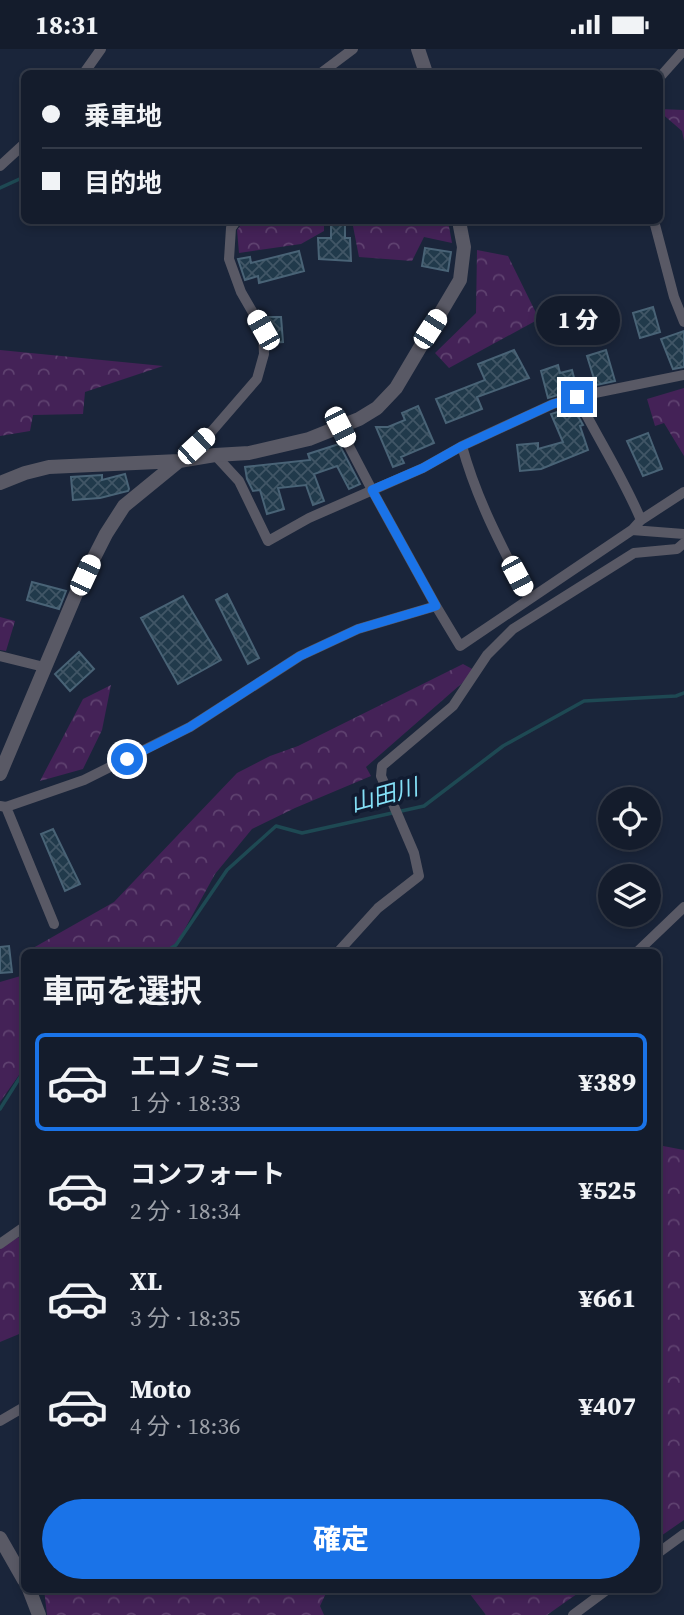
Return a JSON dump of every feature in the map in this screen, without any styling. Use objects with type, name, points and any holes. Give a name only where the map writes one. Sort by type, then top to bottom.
[{"type":"street","points":[[86,70],[101,49]]},
{"type":"street","points":[[325,70],[353,49]]},
{"type":"street","points":[[418,49],[425,70]]},
{"type":"street","points":[[663,73],[684,50]]},
{"type":"street","points":[[0,166],[21,147]]},
{"type":"street","points":[[0,774],[91,561],[118,515],[124,506],[212,431],[257,379],[264,354],[263,330],[241,292],[229,259],[231,228],[234,224]]},
{"type":"street","points":[[0,483],[49,467],[179,461],[261,450],[309,439],[359,419],[377,408],[396,388],[460,280],[464,247],[460,224]]},
{"type":"street","points":[[655,224],[674,297],[684,322]]},
{"type":"street","points":[[215,455],[239,481],[268,541],[309,518],[423,468],[462,446],[553,404],[684,375]]},
{"type":"street","points":[[577,397],[601,445],[624,480],[641,520]]},
{"type":"street","points":[[340,427],[372,490],[460,646],[684,492]]},
{"type":"street","points":[[462,446],[471,480],[493,531],[529,599]]},
{"type":"street","points":[[632,530],[684,534]]},
{"type":"street","points":[[341,949],[377,908],[419,876],[414,853],[381,776],[382,766],[453,706],[487,655],[513,629],[634,553],[677,549],[684,543]]},
{"type":"street","points":[[54,924],[3,806],[85,780],[190,727],[300,656],[358,629],[436,606]]},
{"type":"street","points":[[0,656],[44,667]]},
{"type":"street","points":[[640,949],[684,907]]},
{"type":"street","points":[[0,1244],[21,1229]]},
{"type":"street","points":[[0,1421],[21,1409]]},
{"type":"street","points":[[661,1551],[684,1534]]},
{"type":"street","points":[[0,1538],[21,1575]]},
{"type":"street","points":[[31,1593],[39,1615]]},
{"type":"street","points":[[573,1615],[603,1593]]},
{"type":"green space","points":[[663,109],[684,110],[684,141],[682,131],[663,115]]},
{"type":"green space","points":[[242,224],[324,224],[324,231],[301,244],[239,253],[237,230]]},
{"type":"green space","points":[[353,224],[449,224],[452,243],[424,237],[412,261],[359,257]]},
{"type":"green space","points":[[477,250],[508,256],[539,319],[449,368],[435,353],[476,313]]},
{"type":"green space","points":[[0,350],[163,366],[85,392],[83,414],[33,415],[30,431],[0,436]]},
{"type":"green space","points":[[684,388],[684,456],[664,423],[655,426],[647,399]]},
{"type":"green space","points":[[0,617],[15,621],[6,651],[0,650]]},
{"type":"green space","points":[[463,664],[476,671],[366,767],[371,776],[252,829],[215,874],[171,949],[31,949],[114,902],[237,773],[270,756],[298,746]]},
{"type":"green space","points":[[111,685],[102,730],[83,769],[40,781],[83,699]]},
{"type":"green space","points":[[21,976],[21,1072],[0,1102],[0,982]]},
{"type":"green space","points":[[661,1146],[684,1150],[684,1520],[661,1536]]},
{"type":"green space","points":[[21,1236],[21,1333],[0,1342],[0,1247]]},
{"type":"green space","points":[[44,1593],[326,1593],[320,1606],[324,1615],[47,1615]]},
{"type":"green space","points":[[469,1593],[578,1593],[547,1615],[486,1615]]},
{"type":"building","points":[[331,224],[345,224],[345,238],[350,238],[351,261],[319,259],[318,238],[331,238]]},
{"type":"building","points":[[425,248],[451,252],[448,271],[422,266]]},
{"type":"building","points":[[299,251],[304,271],[259,283],[258,276],[245,280],[238,259],[250,257],[251,263]]},
{"type":"building","points":[[653,307],[660,332],[640,338],[633,313]]},
{"type":"building","points":[[268,317],[281,317],[283,342],[271,343]]},
{"type":"building","points":[[684,331],[684,367],[673,369],[661,339]]},
{"type":"building","points":[[514,350],[529,378],[477,397],[482,409],[446,423],[436,399],[485,380],[478,364]]},
{"type":"building","points":[[606,350],[615,381],[596,385],[587,356]]},
{"type":"building","points":[[558,365],[560,373],[572,370],[577,389],[548,398],[541,371]]},
{"type":"building","points":[[418,406],[434,443],[401,457],[404,463],[393,467],[376,427],[388,427],[405,420],[402,413]]},
{"type":"building","points":[[573,407],[583,425],[580,426],[588,450],[541,469],[520,471],[517,445],[538,443],[538,449],[563,442],[551,414]]},
{"type":"building","points":[[648,433],[662,469],[643,476],[627,441]]},
{"type":"building","points":[[339,444],[360,484],[349,489],[337,466],[314,474],[324,501],[313,505],[306,485],[278,488],[284,509],[267,514],[260,490],[253,491],[245,467],[310,460],[308,454]]},
{"type":"building","points":[[125,474],[128,491],[100,498],[73,500],[71,477],[102,475],[102,480]]},
{"type":"building","points":[[32,582],[66,591],[59,609],[27,600]]},
{"type":"building","points":[[227,594],[259,658],[248,664],[216,600]]},
{"type":"building","points":[[183,596],[221,660],[178,684],[141,618]]},
{"type":"building","points":[[79,652],[94,669],[70,691],[55,674]]},
{"type":"building","points":[[53,829],[80,884],[65,891],[41,834]]},
{"type":"building","points":[[9,946],[12,972],[0,973],[0,947]]},
{"type":"waterway","points":[[0,188],[21,178]]},
{"type":"waterway","name":"山田川","points":[[170,949],[176,945],[227,870],[276,826],[302,833],[424,806],[503,746],[584,701],[676,696],[684,693]]},
{"type":"waterway","name":"山田川","points":[[0,1109],[21,1076]]},
{"type":"route","points":[[127,759],[190,727],[300,656],[358,629],[436,606],[372,490],[553,404],[577,397]]}]
